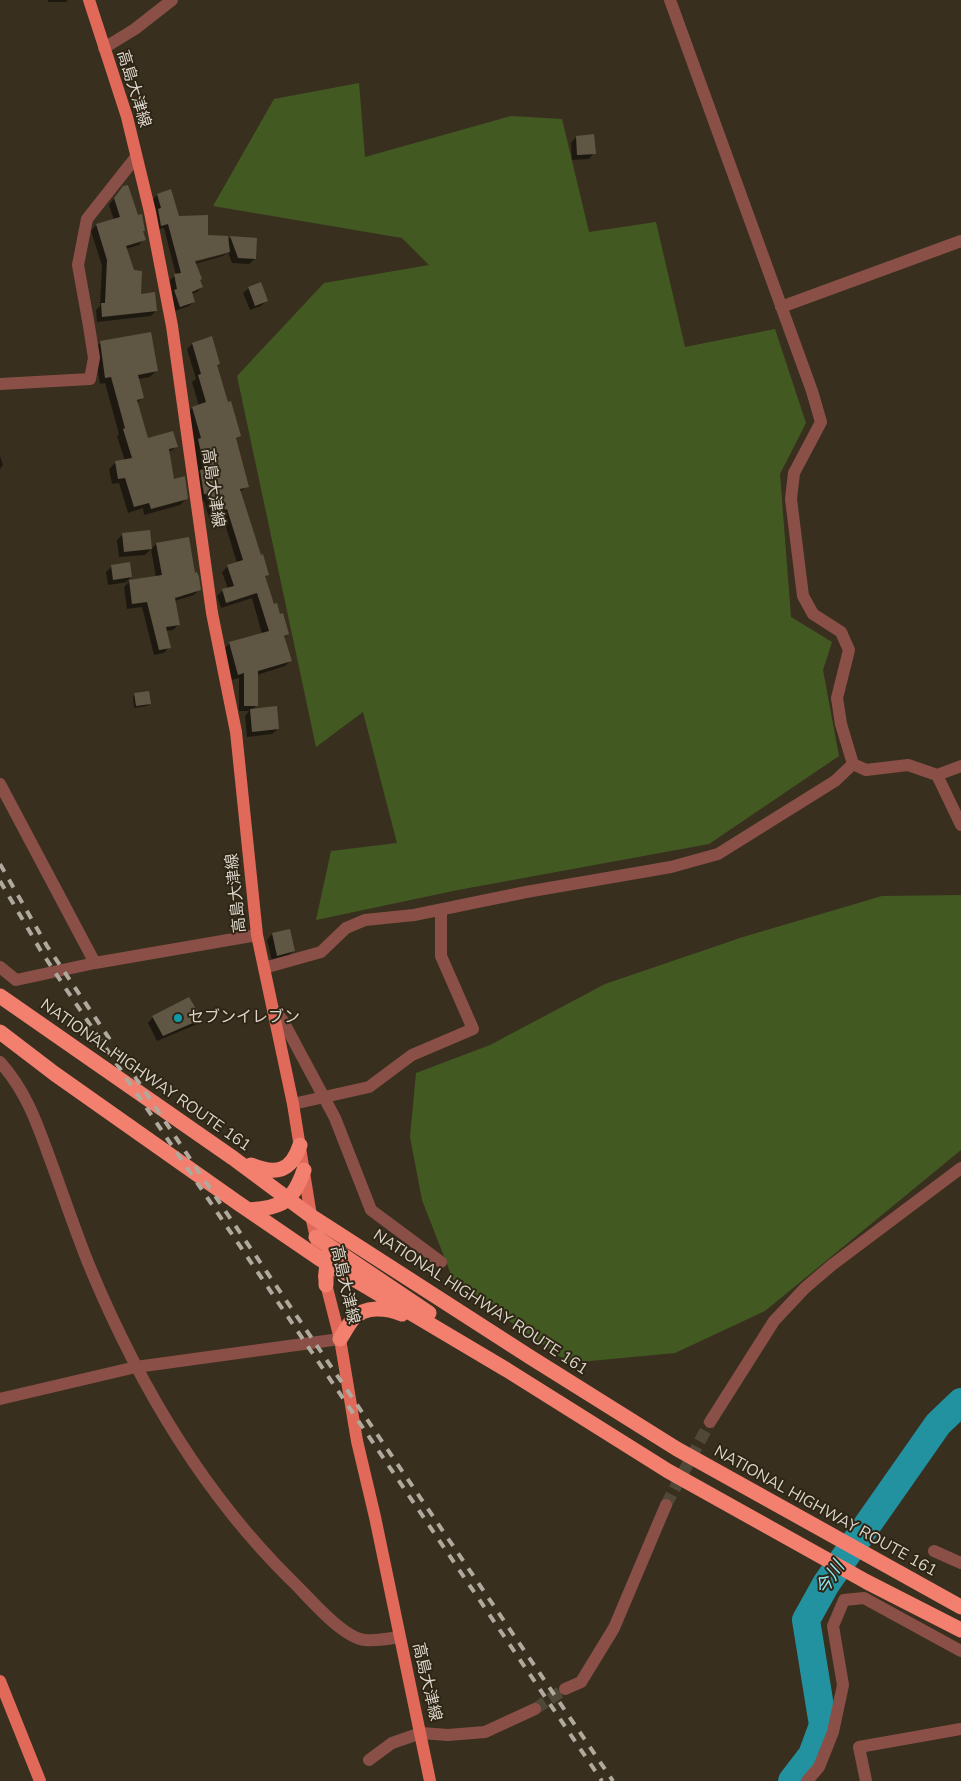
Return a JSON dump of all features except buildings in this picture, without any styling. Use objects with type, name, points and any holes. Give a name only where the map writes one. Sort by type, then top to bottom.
[{"type":"highway","name":"NATIONAL HIGHWAY ROUTE 161","points":[[0,996],[290,1198],[311,1216],[677,1449],[961,1607]]},
{"type":"highway","points":[[0,1032],[55,1074],[248,1210],[476,1344],[507,1370]]},
{"type":"highway","points":[[233,1158],[265,1171],[277,1170],[291,1164],[300,1145]]},
{"type":"highway","points":[[248,1210],[273,1207],[290,1198],[304,1170]]},
{"type":"highway","points":[[316,1238],[326,1256],[448,1336],[507,1370],[668,1472],[867,1582],[961,1630]]},
{"type":"highway","points":[[326,1285],[326,1256],[340,1243],[350,1240]]},
{"type":"highway","points":[[340,1339],[354,1317],[370,1310],[380,1309],[389,1309],[402,1314],[448,1336]]},
{"type":"main road","name":"高島大津線","points":[[89,0],[127,117],[150,212],[173,335],[212,612],[236,732],[257,934],[274,1010],[316,1238]]},
{"type":"main road","name":"高島大津線","points":[[326,1285],[340,1339],[357,1442],[375,1516],[430,1781]]},
{"type":"main road","points":[[0,1681],[40,1781]]},
{"type":"street","points":[[104,48],[134,29],[172,0]]},
{"type":"street","points":[[670,0],[812,391],[821,422],[794,472],[791,499],[802,596],[813,614],[841,632],[849,650],[837,698],[841,724],[854,764],[866,770],[908,765],[937,774],[961,766]]},
{"type":"street","points":[[0,384],[90,379],[94,358],[78,264],[87,219],[136,157]]},
{"type":"street","points":[[781,306],[961,241]]},
{"type":"street","points":[[264,968],[321,952],[346,928],[365,920],[414,915],[560,886],[671,867],[718,854],[835,781],[854,764]]},
{"type":"street","points":[[937,774],[961,825]]},
{"type":"street","points":[[0,784],[95,962]]},
{"type":"street","points":[[292,1104],[369,1087],[412,1055],[473,1029],[441,956],[441,910]]},
{"type":"street","points":[[0,967],[16,980],[95,962],[257,934]]},
{"type":"street","points":[[274,1010],[283,1021],[334,1118],[371,1210],[441,1262]]},
{"type":"street","points":[[0,1062],[12,1075],[24,1093],[39,1128],[89,1265],[136,1367],[195,1467],[263,1552],[345,1633],[364,1640],[399,1637]]},
{"type":"street","points":[[710,1422],[774,1321],[805,1288],[840,1259],[961,1168]]},
{"type":"street","points":[[0,1399],[136,1367],[340,1339]]},
{"type":"street","points":[[565,1689],[581,1682],[614,1628],[666,1505]]},
{"type":"street","points":[[934,1551],[961,1563]]},
{"type":"street","points":[[807,1781],[819,1767],[833,1732],[843,1685],[833,1626],[844,1600],[864,1598],[961,1651]]},
{"type":"street","points":[[368,1760],[392,1743],[421,1733],[448,1735],[485,1732],[535,1709]]},
{"type":"street","points":[[866,1781],[859,1747],[961,1729]]},
{"type":"green space","points":[[359,83],[365,157],[511,116],[562,119],[589,232],[656,222],[685,347],[775,329],[806,423],[780,474],[791,617],[832,642],[823,670],[839,756],[709,844],[458,890],[316,920],[331,851],[397,843],[363,712],[316,747],[237,376],[324,283],[429,265],[402,238],[213,206],[274,99]]},
{"type":"green space","points":[[961,895],[961,1150],[765,1311],[675,1353],[569,1363],[454,1282],[422,1200],[410,1137],[416,1073],[490,1045],[605,984],[743,937],[882,896]]},
{"type":"waterway","name":"今川","points":[[792,1781],[812,1755],[823,1725],[806,1620],[826,1584],[938,1424],[961,1402]]},
{"type":"tunnel","points":[[666,1505],[710,1422]]},
{"type":"tunnel","points":[[535,1709],[565,1689]]},
{"type":"railway","points":[[0,864],[47,946],[613,1781]]},
{"type":"railway","points":[[0,881],[41,951],[66,989],[602,1781]]},
{"type":"place","name":"セブンイレブン","points":[[178,1018]]}]
